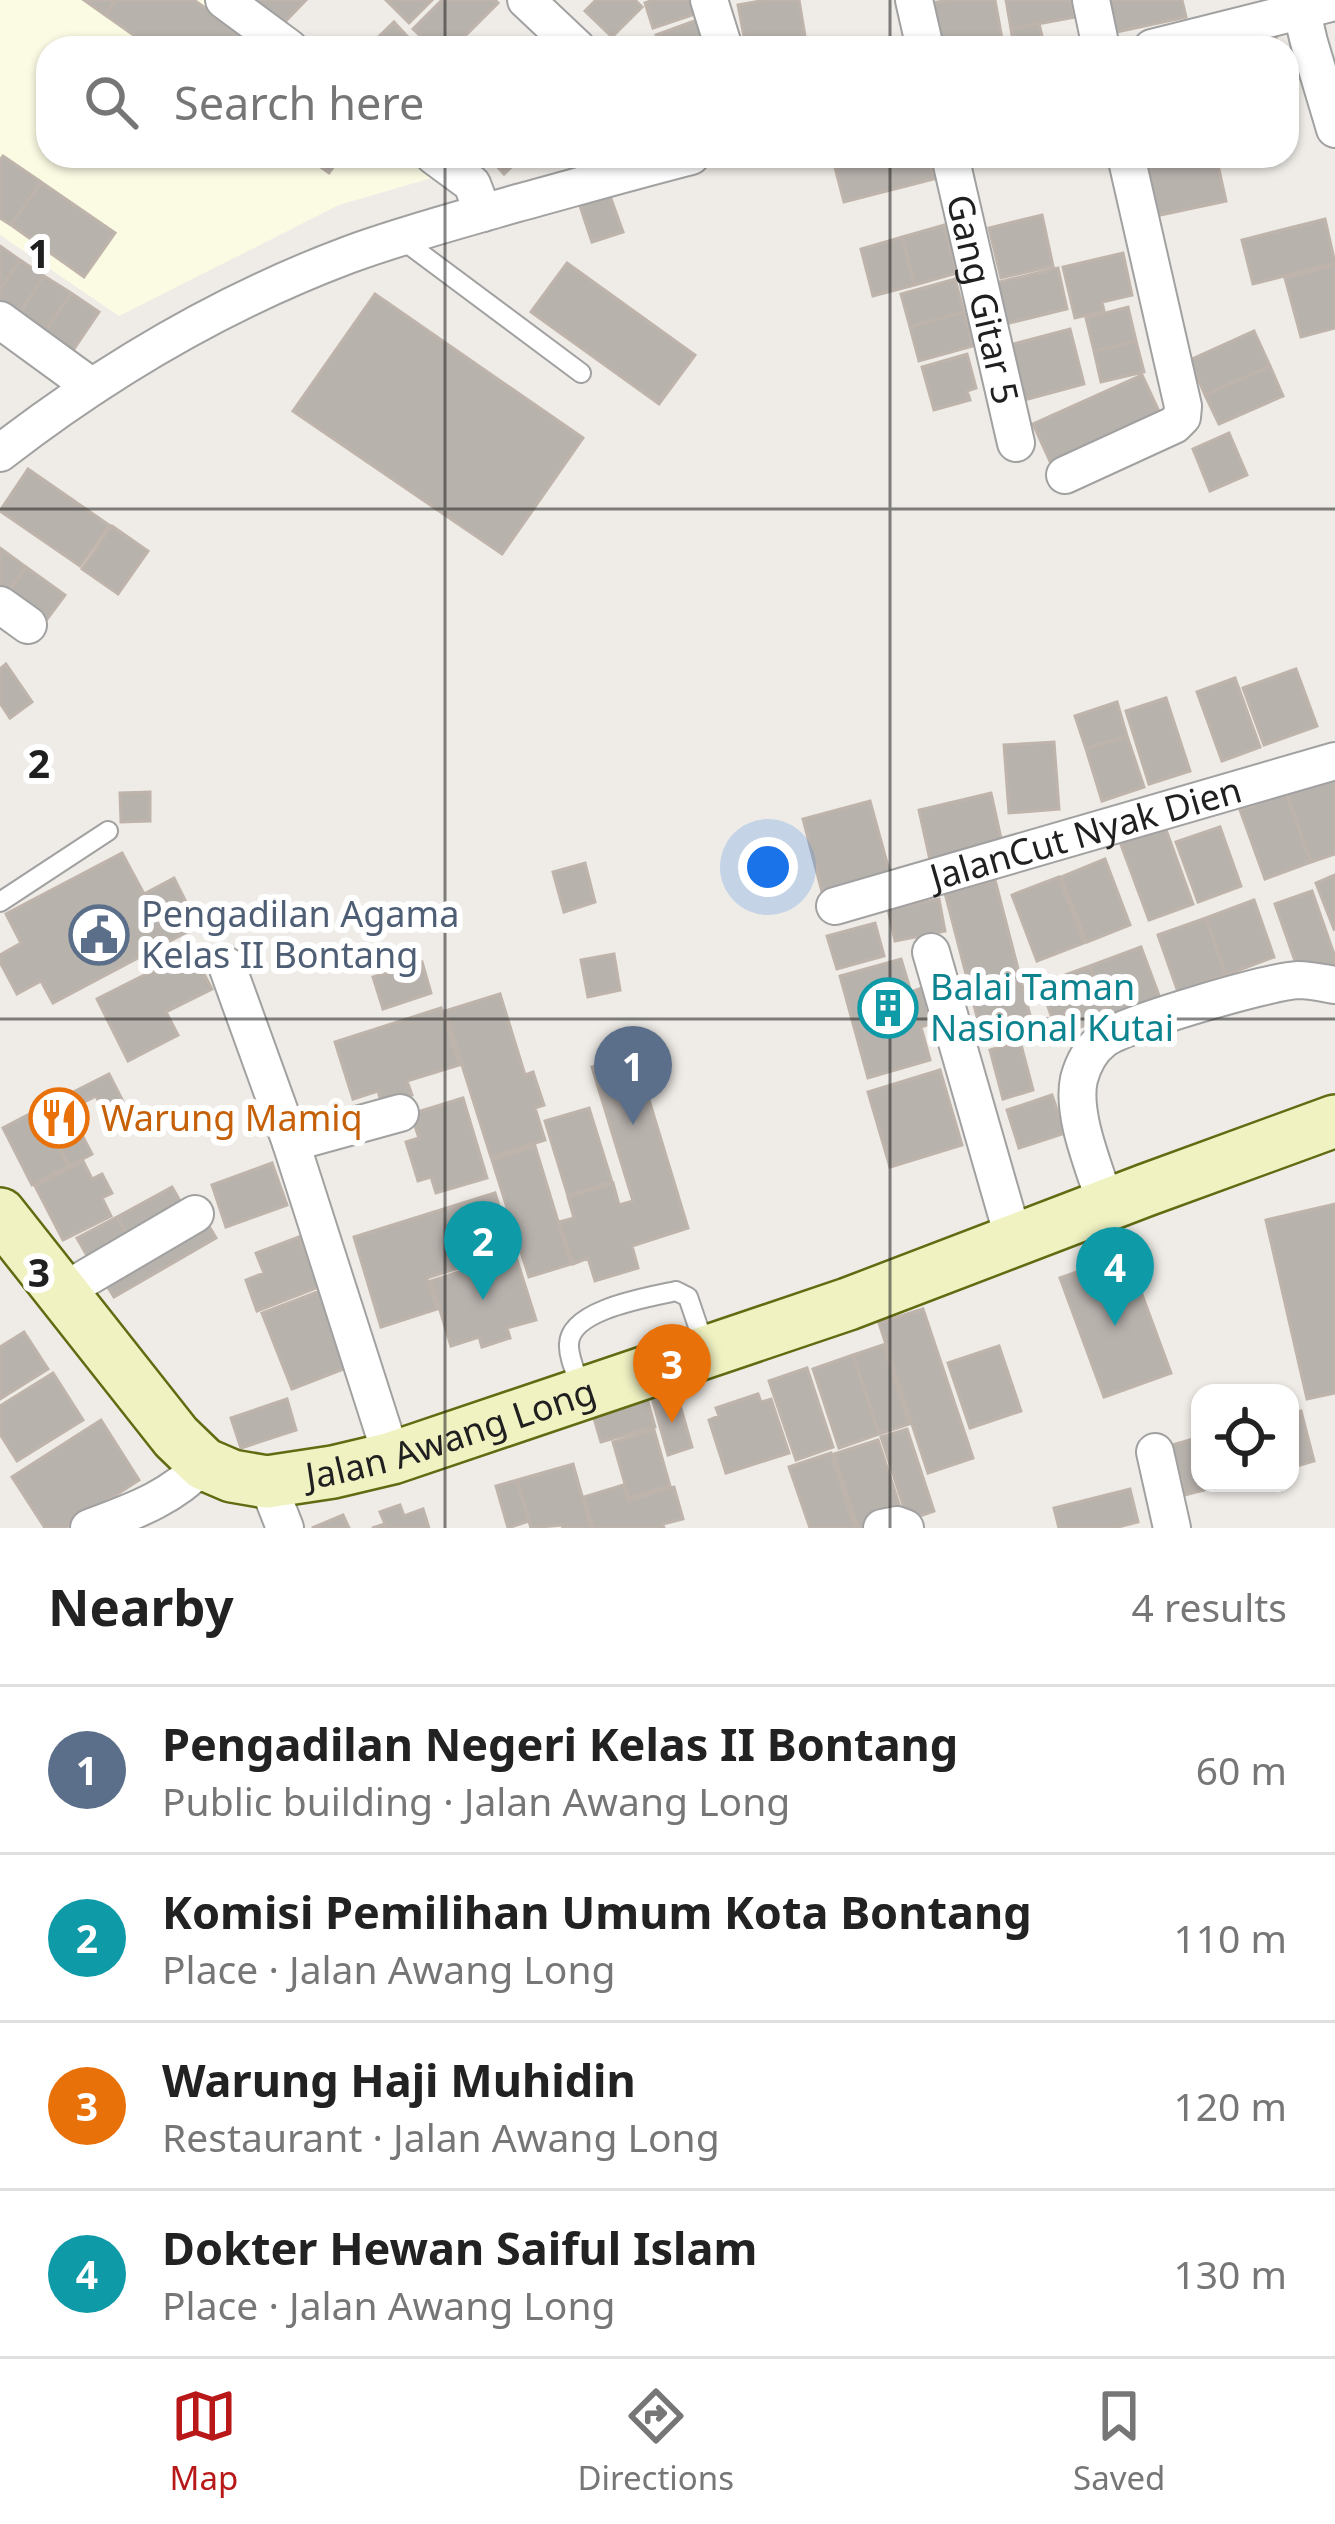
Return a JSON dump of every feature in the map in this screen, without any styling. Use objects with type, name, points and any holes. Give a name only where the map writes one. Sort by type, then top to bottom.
[{"type":"street","points":[[224,0],[273,36]]},
{"type":"street","points":[[526,0],[564,36]]},
{"type":"street","points":[[709,0],[720,36]]},
{"type":"street","points":[[914,0],[922,36]]},
{"type":"street","points":[[1196,36],[1312,4],[1335,129]]},
{"type":"street","points":[[447,168],[478,198]]},
{"type":"street","points":[[0,453],[78,376],[186,330],[254,294],[400,238],[478,198],[624,168]]},
{"type":"street","name":"Gang Gitar 5","points":[[953,168],[1016,443]]},
{"type":"street","points":[[1065,476],[1182,417],[1129,168]]},
{"type":"street","points":[[0,320],[78,376]]},
{"type":"street","name":"JalanCut Nyak Dien","points":[[835,906],[1335,760]]},
{"type":"street","points":[[931,952],[1014,1240]]},
{"type":"street","points":[[227,966],[291,1143],[392,1458]]},
{"type":"street","points":[[1106,1205],[1076,1103],[1089,1054],[1105,1037],[1271,984],[1297,980],[1335,985]]},
{"type":"street","points":[[291,1143],[400,1113]]},
{"type":"street","name":"Jalan Awang Long","points":[[204,1464],[276,1505],[333,1472],[392,1458],[848,1304],[1335,1121]]},
{"type":"street","points":[[0,1214],[176,1437],[204,1464],[184,1484],[152,1504],[89,1528]]},
{"type":"street","points":[[62,1292],[195,1214]]},
{"type":"street","points":[[1155,1453],[1172,1528]]},
{"type":"street","points":[[882,1528],[905,1528]]},
{"type":"lane","points":[[400,238],[580,373]]},
{"type":"lane","points":[[0,902],[108,830]]},
{"type":"lane","points":[[583,1394],[568,1345],[574,1328],[596,1313],[676,1291],[688,1297],[706,1352]]},
{"type":"shaded area","points":[[0,0],[213,0],[261,36],[36,36],[36,168],[437,168],[445,174],[339,205],[119,316],[0,235]]},
{"type":"building","points":[[84,0],[116,0],[105,15]]},
{"type":"building","points":[[116,0],[194,0],[243,35],[135,36],[105,15]]},
{"type":"building","points":[[256,0],[306,0],[282,25]]},
{"type":"building","points":[[386,0],[432,0],[409,23]]},
{"type":"building","points":[[442,0],[498,3],[465,36],[420,36],[413,29]]},
{"type":"building","points":[[596,0],[635,0],[642,7],[613,36],[585,11]]},
{"type":"building","points":[[697,0],[701,12],[653,28],[645,3]]},
{"type":"building","points":[[799,0],[805,36],[744,36],[738,5]]},
{"type":"building","points":[[995,0],[1002,36],[937,36],[931,3]]},
{"type":"building","points":[[1006,0],[1071,0],[1075,17],[1011,29]]},
{"type":"building","points":[[1105,0],[1182,0],[1186,17],[1112,33]]},
{"type":"building","points":[[705,17],[706,36],[656,35]]},
{"type":"building","points":[[394,22],[407,36],[379,36]]},
{"type":"building","points":[[1039,23],[1042,36],[1012,36],[1011,29]]},
{"type":"building","points":[[3,156],[41,182],[11,225],[0,218]]},
{"type":"building","points":[[835,168],[931,168],[934,179],[844,202]]},
{"type":"building","points":[[1146,168],[1219,168],[1226,201],[1156,216]]},
{"type":"building","points":[[41,182],[115,233],[84,277],[11,225]]},
{"type":"building","points":[[609,193],[623,232],[592,242],[579,203]]},
{"type":"building","points":[[1042,215],[1053,266],[1001,278],[989,228]]},
{"type":"building","points":[[1325,219],[1335,263],[1253,284],[1242,240]]},
{"type":"building","points":[[944,225],[957,273],[915,285],[902,237]]},
{"type":"building","points":[[902,237],[915,285],[873,296],[861,249]]},
{"type":"building","points":[[0,246],[20,260],[0,289]]},
{"type":"building","points":[[1123,253],[1132,295],[1102,302],[1104,311],[1075,318],[1063,267]]},
{"type":"building","points":[[20,260],[44,276],[18,316],[0,304],[0,289]]},
{"type":"building","points":[[567,263],[695,355],[659,404],[531,312]]},
{"type":"building","points":[[1335,265],[1335,328],[1301,337],[1285,278]]},
{"type":"building","points":[[1058,268],[1067,309],[1001,325],[991,284]]},
{"type":"building","points":[[44,276],[71,293],[44,333],[18,316]]},
{"type":"building","points":[[955,279],[964,312],[910,327],[901,294]]},
{"type":"building","points":[[71,293],[99,312],[72,352],[44,333]]},
{"type":"building","points":[[375,294],[583,438],[502,554],[293,411]]},
{"type":"building","points":[[1128,307],[1136,341],[1094,351],[1086,318]]},
{"type":"building","points":[[964,312],[973,346],[919,361],[910,327]]},
{"type":"building","points":[[1070,329],[1084,384],[1021,401],[1006,346]]},
{"type":"building","points":[[1254,331],[1270,366],[1205,395],[1190,360]]},
{"type":"building","points":[[1136,341],[1144,372],[1101,382],[1094,351]]},
{"type":"building","points":[[967,354],[976,388],[967,391],[970,400],[934,410],[922,367]]},
{"type":"building","points":[[1270,366],[1283,396],[1219,424],[1205,395]]},
{"type":"building","points":[[1142,375],[1163,420],[1054,470],[1033,424]]},
{"type":"building","points":[[1229,433],[1247,475],[1210,491],[1193,449]]},
{"type":"building","points":[[28,469],[109,525],[80,566],[0,511]]},
{"type":"building","points":[[112,526],[148,551],[118,594],[82,569]]},
{"type":"building","points":[[0,548],[26,567],[4,598],[0,595]]},
{"type":"building","points":[[26,567],[65,595],[42,626],[4,598]]},
{"type":"building","points":[[6,664],[32,702],[10,718],[0,703],[0,669]]},
{"type":"building","points":[[1296,669],[1317,726],[1264,745],[1243,688]]},
{"type":"building","points":[[1235,678],[1260,747],[1222,761],[1197,692]]},
{"type":"building","points":[[1166,698],[1190,771],[1149,784],[1126,711]]},
{"type":"building","points":[[1117,702],[1127,736],[1086,749],[1075,716]]},
{"type":"building","points":[[1127,736],[1144,787],[1102,801],[1086,749]]},
{"type":"building","points":[[1054,742],[1059,809],[1009,813],[1004,745]]},
{"type":"building","points":[[1335,775],[1335,854],[1311,862],[1286,793]]},
{"type":"building","points":[[150,792],[150,821],[121,822],[120,793]]},
{"type":"building","points":[[991,793],[1002,843],[930,860],[919,810]]},
{"type":"building","points":[[1286,793],[1311,862],[1265,879],[1240,810]]},
{"type":"building","points":[[870,801],[890,874],[822,892],[803,819]]},
{"type":"building","points":[[1165,827],[1193,904],[1149,920],[1120,842]]},
{"type":"building","points":[[1220,827],[1241,886],[1198,902],[1176,842]]},
{"type":"building","name":"Pengadilan Agama Kelas II Bontang","points":[[122,853],[144,894],[174,878],[198,926],[53,1003],[41,981],[17,994],[0,962],[0,955],[21,943],[6,914]]},
{"type":"building","points":[[1105,859],[1130,925],[1087,942],[1061,877]]},
{"type":"building","points":[[585,863],[595,902],[564,912],[553,872]]},
{"type":"building","points":[[1335,875],[1335,928],[1334,929],[1316,883]]},
{"type":"building","points":[[1059,877],[1084,943],[1037,961],[1012,895]]},
{"type":"building","points":[[995,880],[1031,1019],[981,1032],[945,893]]},
{"type":"building","points":[[1312,891],[1335,965],[1301,978],[1275,904]]},
{"type":"building","points":[[939,899],[945,931],[895,941],[888,909]]},
{"type":"building","points":[[1254,900],[1274,957],[1226,975],[1206,918]]},
{"type":"building","points":[[1206,918],[1226,975],[1178,992],[1158,935]]},
{"type":"building","points":[[875,923],[884,956],[837,969],[827,936]]},
{"type":"building","points":[[1141,947],[1160,998],[1108,1017],[1090,966]]},
{"type":"building","points":[[192,951],[212,989],[166,1012],[178,1035],[128,1061],[97,999]]},
{"type":"building","points":[[614,954],[620,990],[588,997],[581,960]]},
{"type":"building","name":"Balai Taman Nasional Kutai","points":[[901,959],[911,992],[922,988],[933,1023],[921,1027],[930,1060],[868,1078],[840,976]]},
{"type":"building","points":[[422,962],[431,993],[383,1009],[373,977]]},
{"type":"building","points":[[1090,966],[1108,1017],[1058,1035],[1040,984]]},
{"type":"building","points":[[500,994],[525,1075],[533,1072],[544,1105],[535,1108],[545,1140],[491,1157],[445,1011]]},
{"type":"building","points":[[441,1008],[459,1065],[407,1081],[412,1095],[382,1105],[378,1091],[353,1099],[335,1042]]},
{"type":"building","points":[[1020,1041],[1033,1090],[1003,1099],[990,1050]]},
{"type":"building","points":[[635,1054],[688,1228],[632,1246],[638,1268],[595,1281],[588,1258],[573,1264],[559,1222],[574,1218],[568,1197],[613,1183],[619,1205],[633,1201],[592,1067]]},
{"type":"building","points":[[940,1070],[962,1145],[890,1167],[868,1092]]},
{"type":"building","name":"Warung Mamiq","points":[[109,1074],[129,1113],[109,1123],[96,1096],[69,1110],[92,1154],[69,1166],[40,1109]]},
{"type":"building","points":[[1052,1095],[1065,1133],[1019,1148],[1007,1110]]},
{"type":"building","points":[[463,1098],[487,1178],[436,1193],[431,1177],[418,1181],[406,1142],[419,1138],[411,1114]]},
{"type":"building","points":[[589,1108],[612,1182],[568,1196],[545,1121]]},
{"type":"building","points":[[39,1109],[68,1166],[32,1185],[3,1128]]},
{"type":"building","points":[[535,1146],[571,1264],[529,1277],[492,1160]]},
{"type":"building","points":[[83,1161],[92,1179],[102,1174],[112,1193],[102,1198],[111,1216],[63,1240],[35,1186]]},
{"type":"building","points":[[272,1163],[287,1205],[226,1227],[212,1185]]},
{"type":"building","points":[[172,1187],[184,1208],[129,1238],[117,1217]]},
{"type":"building","points":[[495,1193],[508,1235],[484,1243],[489,1258],[427,1278],[437,1309],[381,1327],[354,1237]]},
{"type":"building","points":[[1335,1204],[1335,1393],[1307,1399],[1266,1220]]},
{"type":"building","points":[[203,1216],[216,1238],[114,1297],[101,1276]]},
{"type":"building","points":[[117,1217],[129,1238],[89,1259],[77,1238]]},
{"type":"building","points":[[299,1237],[319,1287],[257,1311],[246,1280],[264,1273],[256,1253]]},
{"type":"building","points":[[515,1254],[536,1320],[507,1328],[510,1338],[482,1347],[479,1337],[451,1346],[431,1281]]},
{"type":"building","points":[[1127,1254],[1171,1373],[1104,1397],[1060,1278]]},
{"type":"building","points":[[320,1291],[349,1367],[292,1389],[262,1313]]},
{"type":"building","points":[[923,1309],[973,1458],[928,1473],[879,1323]]},
{"type":"building","points":[[24,1332],[48,1369],[0,1399],[0,1347]]},
{"type":"building","points":[[883,1345],[909,1424],[879,1434],[853,1355]]},
{"type":"building","points":[[999,1346],[1021,1411],[970,1428],[948,1363]]},
{"type":"building","points":[[853,1355],[879,1434],[839,1448],[813,1369]]},
{"type":"building","points":[[807,1368],[833,1447],[796,1460],[769,1381]]},
{"type":"building","points":[[53,1373],[83,1420],[17,1461],[0,1434],[0,1406]]},
{"type":"building","points":[[676,1391],[692,1447],[668,1455],[652,1398]]},
{"type":"building","points":[[758,1394],[761,1402],[771,1399],[789,1453],[726,1473],[709,1420],[719,1416],[716,1408]]},
{"type":"building","points":[[287,1399],[296,1430],[241,1448],[231,1418]]},
{"type":"building","points":[[647,1399],[655,1427],[601,1442],[593,1415]]},
{"type":"building","points":[[1299,1412],[1314,1461],[1299,1465]]},
{"type":"building","points":[[101,1420],[139,1480],[65,1528],[45,1528],[12,1477]]},
{"type":"building","points":[[907,1429],[934,1511],[908,1520],[881,1437]]},
{"type":"building","points":[[654,1430],[670,1486],[629,1498],[613,1442]]},
{"type":"building","points":[[878,1440],[903,1516],[858,1528],[834,1454]]},
{"type":"building","points":[[1191,1440],[1191,1492],[1196,1492],[1185,1495],[1172,1445]]},
{"type":"building","points":[[831,1453],[855,1528],[810,1528],[789,1467]]},
{"type":"building","points":[[573,1464],[591,1528],[531,1528],[517,1480]]},
{"type":"building","points":[[517,1480],[529,1521],[508,1528],[496,1486]]},
{"type":"building","points":[[623,1485],[628,1500],[674,1487],[683,1519],[663,1524],[664,1528],[593,1528],[584,1497]]},
{"type":"building","points":[[1130,1489],[1138,1522],[1114,1528],[1059,1528],[1054,1508]]},
{"type":"building","points":[[400,1505],[404,1516],[423,1509],[429,1528],[372,1528],[385,1524],[380,1512]]},
{"type":"building","points":[[343,1515],[349,1528],[312,1528]]},
{"type":"place","name":"Pengadilan Agama Kelas II Bontang","points":[[99,935]]},
{"type":"place","name":"Balai Taman Nasional Kutai","points":[[888,1008]]},
{"type":"place","name":"Warung Mamiq","points":[[59,1118]]},
{"type":"place","name":"Pengadilan Negeri Kelas II Bontang","points":[[633,1125]]},
{"type":"place","name":"Komisi Pemilihan Umum Kota Bontang","points":[[483,1300]]},
{"type":"place","name":"Dokter Hewan Saiful Islam","points":[[1115,1326]]},
{"type":"place","name":"Warung Haji Muhidin","points":[[672,1423]]}]
